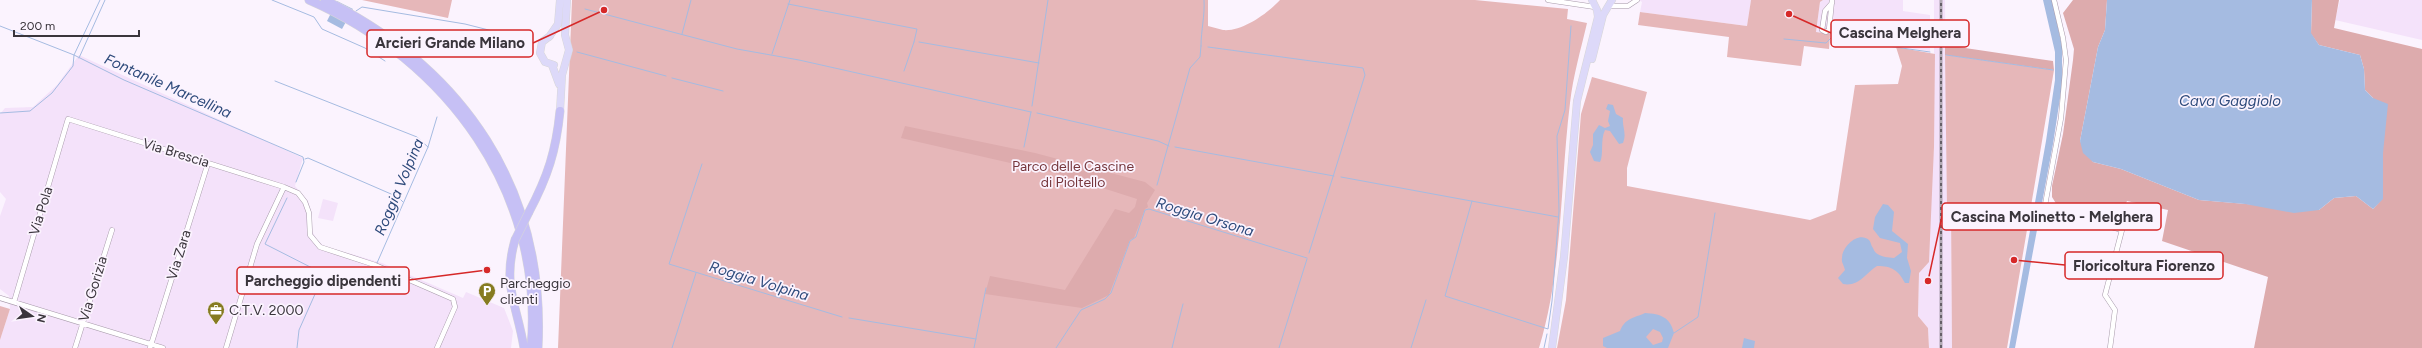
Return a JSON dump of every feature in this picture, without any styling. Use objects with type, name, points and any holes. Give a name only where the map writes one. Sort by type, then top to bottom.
[{"type":"highway","points":[[309,0],[364,28],[400,54],[451,101],[482,143],[502,183],[522,244],[531,298],[531,348]]},
{"type":"highway","points":[[325,0],[375,28],[405,49],[456,97],[487,139],[508,181],[528,242],[537,298],[538,348]]},
{"type":"highway","points":[[524,348],[509,288],[510,264],[516,240],[550,168],[557,140],[560,111]]},
{"type":"main road","points":[[560,0],[558,23],[541,44],[540,53],[544,61],[553,65],[561,90]]},
{"type":"main road","points":[[560,111],[565,60],[569,50],[567,42],[567,0]]},
{"type":"main road","points":[[1551,348],[1564,257],[1576,113],[1581,80],[1597,20],[1596,7],[1592,0]]},
{"type":"main road","points":[[1596,7],[1602,9],[1611,3]]},
{"type":"main road","points":[[1576,113],[1603,15],[1611,3]]},
{"type":"street","points":[[1548,0],[1563,4],[1578,4],[1596,7]]},
{"type":"street","points":[[1556,0],[1563,4]]},
{"type":"street","points":[[1578,4],[1588,0]]},
{"type":"street","points":[[1611,3],[1622,6],[1631,6],[1637,0]]},
{"type":"street","points":[[2054,0],[2065,48],[2063,90],[2045,205],[2050,209],[2122,230],[2105,295],[2115,310],[2110,348]]},
{"type":"street","points":[[1832,1],[1829,30],[1826,32],[1822,30],[1824,14],[1832,1]]},
{"type":"street","points":[[1611,3],[1622,6]]},
{"type":"street","name":"Via Brescia","points":[[68,119],[284,186],[298,193],[305,202],[309,213],[310,234],[321,248],[375,265],[453,299],[455,307],[437,348]]},
{"type":"street","name":"Via Pola","points":[[14,302],[68,119]]},
{"type":"street","name":"Via Zara","points":[[151,346],[208,163]]},
{"type":"street","points":[[226,348],[257,244],[284,186]]},
{"type":"street","name":"Via Gorizia","points":[[75,348],[112,230]]},
{"type":"street","points":[[0,298],[151,346],[163,348]]},
{"type":"shaded area","points":[[1639,0],[1751,0],[1747,26],[1640,12],[1642,2]]},
{"type":"shaded area","points":[[1823,0],[1903,0],[1903,11],[1930,15],[1930,51],[1830,38],[1830,34],[1816,32],[1820,2]]},
{"type":"shaded area","points":[[1934,0],[1945,0],[1947,209],[1951,210],[1952,348],[1929,348],[1928,328],[1918,316],[1919,273],[1934,147]]},
{"type":"shaded area","points":[[2340,0],[2422,0],[2422,40],[2335,20]]},
{"type":"shaded area","points":[[79,55],[303,158],[295,186],[308,201],[312,215],[312,231],[317,240],[324,246],[382,263],[463,298],[466,292],[504,308],[513,331],[511,348],[0,348],[0,340],[10,309],[9,296],[0,289],[0,216],[6,199],[0,192],[0,114],[5,108],[33,107],[57,85]]},
{"type":"shaded area","points":[[323,199],[338,203],[333,221],[318,218]]},
{"type":"green space","points":[[362,0],[452,0],[448,18]]},
{"type":"green space","name":"Parco delle Cascine di Pioltello","points":[[572,0],[1208,0],[1208,26],[1223,30],[1238,28],[1254,21],[1280,0],[1475,0],[1568,9],[1567,19],[1587,23],[1571,93],[1557,257],[1553,288],[1539,348],[558,348]]},
{"type":"green space","points":[[1751,0],[1823,0],[1820,2],[1816,32],[1830,34],[1829,49],[1804,46],[1801,66],[1727,57],[1729,37],[1638,25],[1640,12],[1747,26]]},
{"type":"green space","points":[[2073,0],[2107,0],[2105,30],[2098,47],[2080,141],[2093,162],[2121,169],[2199,200],[2319,210],[2334,198],[2356,196],[2373,209],[2383,198],[2383,153],[2373,98],[2365,90],[2364,69],[2360,55],[2319,45],[2311,34],[2312,0],[2339,0],[2334,28],[2422,49],[2422,348],[2254,348],[2268,277],[2162,241],[2168,210],[2127,201],[2120,216],[2111,220],[2057,205],[2052,197],[2052,186],[2063,134],[2074,49],[2063,13]]},
{"type":"green space","points":[[1945,45],[2053,61],[2054,70],[1945,55]]},
{"type":"green space","points":[[1896,47],[1935,54],[1934,147],[1929,262],[1919,273],[1918,316],[1928,328],[1929,348],[1557,348],[1566,300],[1581,114],[1592,77],[1647,92],[1627,168],[1627,186],[1810,220],[1836,210],[1855,85],[1898,84],[1902,66]]},
{"type":"green space","points":[[1945,55],[2054,70],[2007,348],[1952,348],[1951,210],[1947,209]]},
{"type":"green space","points":[[905,126],[1035,153],[1145,182],[1155,190],[1147,203],[1148,207],[1145,209],[1134,238],[1130,240],[1109,295],[1082,308],[985,294],[990,276],[1065,290],[1115,209],[1129,213],[1135,207],[1137,199],[1059,174],[901,138]]},
{"type":"green space","points":[[0,306],[10,309],[0,340]]},
{"type":"water","points":[[2043,0],[2052,0],[2062,46],[2062,85],[2053,144],[2015,348],[2009,348],[2046,141],[2055,80],[2055,52]]},
{"type":"water","name":"Cava Gaggiolo","points":[[2107,0],[2312,0],[2311,33],[2319,45],[2360,55],[2364,69],[2365,90],[2373,98],[2388,104],[2383,153],[2383,199],[2373,209],[2356,196],[2334,198],[2319,210],[2294,213],[2245,204],[2199,200],[2121,169],[2093,162],[2083,153],[2080,141],[2098,47],[2105,30]]},
{"type":"water","points":[[337,1],[353,9],[342,29],[327,21]]},
{"type":"water","points":[[1608,104],[1613,105],[1616,114],[1623,118],[1624,139],[1623,143],[1619,144],[1610,131],[1605,130],[1600,162],[1594,161],[1590,152],[1593,145],[1593,134],[1599,125],[1605,128],[1610,126],[1608,121],[1610,111],[1606,109]]},
{"type":"water","points":[[1883,204],[1888,205],[1894,212],[1892,231],[1908,244],[1907,258],[1911,271],[1909,283],[1905,283],[1900,275],[1891,268],[1877,266],[1862,279],[1854,283],[1843,284],[1838,278],[1845,270],[1842,261],[1843,254],[1848,245],[1856,239],[1860,237],[1869,240],[1874,251],[1882,256],[1894,258],[1902,252],[1900,243],[1880,238],[1873,229],[1875,217]]},
{"type":"water","points":[[1645,313],[1656,314],[1664,317],[1670,323],[1674,333],[1668,348],[1607,348],[1603,346],[1603,338],[1620,331],[1624,323]],"holes":[[[1653,329],[1660,332],[1663,338],[1662,342],[1653,345],[1646,337]]]},
{"type":"water","points":[[1744,338],[1755,341],[1754,348],[1742,348]]},
{"type":"waterway","points":[[0,113],[30,111],[52,93],[73,66],[74,55],[100,0]]},
{"type":"waterway","points":[[79,58],[105,0]]},
{"type":"waterway","points":[[272,0],[314,17],[322,29],[365,48],[385,61]]},
{"type":"waterway","points":[[682,34],[691,0]]},
{"type":"waterway","points":[[772,54],[790,0]]},
{"type":"waterway","points":[[1032,106],[1048,0]]},
{"type":"waterway","points":[[1201,46],[1204,0]]},
{"type":"waterway","points":[[788,4],[917,29],[914,42]]},
{"type":"waterway","points":[[356,11],[362,7],[465,24],[532,41]]},
{"type":"waterway","points":[[585,9],[737,49],[799,60],[1031,112]]},
{"type":"waterway","name":"Fontanile Marcellina","points":[[0,26],[74,55],[124,80],[303,157],[304,162],[296,182]]},
{"type":"waterway","points":[[1472,201],[1445,296],[1548,329],[1552,301],[1559,211],[1557,136],[1565,110],[1571,26]]},
{"type":"waterway","points":[[1784,39],[1826,43],[1831,38],[1930,52]]},
{"type":"waterway","points":[[904,71],[914,42]]},
{"type":"waterway","points":[[919,42],[1039,63]]},
{"type":"waterway","points":[[1157,185],[1190,68],[1200,57],[1201,46]]},
{"type":"waterway","points":[[1208,47],[1363,68],[1365,75],[1309,253]]},
{"type":"waterway","points":[[577,52],[666,76]]},
{"type":"waterway","points":[[1946,55],[2053,70]]},
{"type":"waterway","points":[[672,78],[723,91]]},
{"type":"waterway","points":[[275,81],[417,137],[428,147]]},
{"type":"waterway","points":[[1024,147],[1031,112]]},
{"type":"waterway","points":[[1037,113],[1158,141],[1169,146]]},
{"type":"waterway","name":"Roggia Volpina","points":[[377,263],[428,147],[437,117]]},
{"type":"waterway","points":[[1175,147],[1334,176]]},
{"type":"waterway","points":[[305,159],[308,158],[398,197],[403,202]]},
{"type":"waterway","name":"Roggia Volpina","points":[[702,164],[669,264],[842,317]]},
{"type":"waterway","points":[[1341,177],[1558,217]]},
{"type":"waterway","name":"Fontanile Marcellina","points":[[287,198],[265,244],[324,274],[299,330],[297,348]]},
{"type":"waterway","name":"Roggia Orsona","points":[[1056,348],[1081,310],[1105,299],[1111,293],[1130,241],[1136,237],[1145,210],[1149,209],[1307,258]]},
{"type":"waterway","points":[[1674,333],[1698,317],[1715,213]]},
{"type":"waterway","name":"Roggia Volpina","points":[[1279,348],[1307,259]]},
{"type":"waterway","points":[[672,348],[696,273]]},
{"type":"waterway","name":"Roggia Volpina","points":[[974,348],[986,288]]},
{"type":"waterway","points":[[1411,348],[1426,300]]},
{"type":"waterway","points":[[1172,348],[1183,304]]},
{"type":"waterway","name":"Roggia Volpina","points":[[849,318],[976,339]]},
{"type":"waterway","points":[[1544,348],[1547,334]]},
{"type":"railway","points":[[1941,0],[1941,348]]},
{"type":"place","name":"Arcieri Grande Milano","points":[[604,10]]},
{"type":"place","name":"Cascina Melghera","points":[[1789,14]]},
{"type":"place","name":"Floricoltura Fiorenzo","points":[[2014,260]]},
{"type":"place","name":"Parcheggio dipendenti","points":[[487,270]]},
{"type":"place","name":"Cascina Molinetto - Melghera","points":[[1928,281]]},
{"type":"place","name":"Parcheggio clienti","points":[[487,306]]},
{"type":"place","name":"C.T.V. 2000","points":[[216,325]]}]
